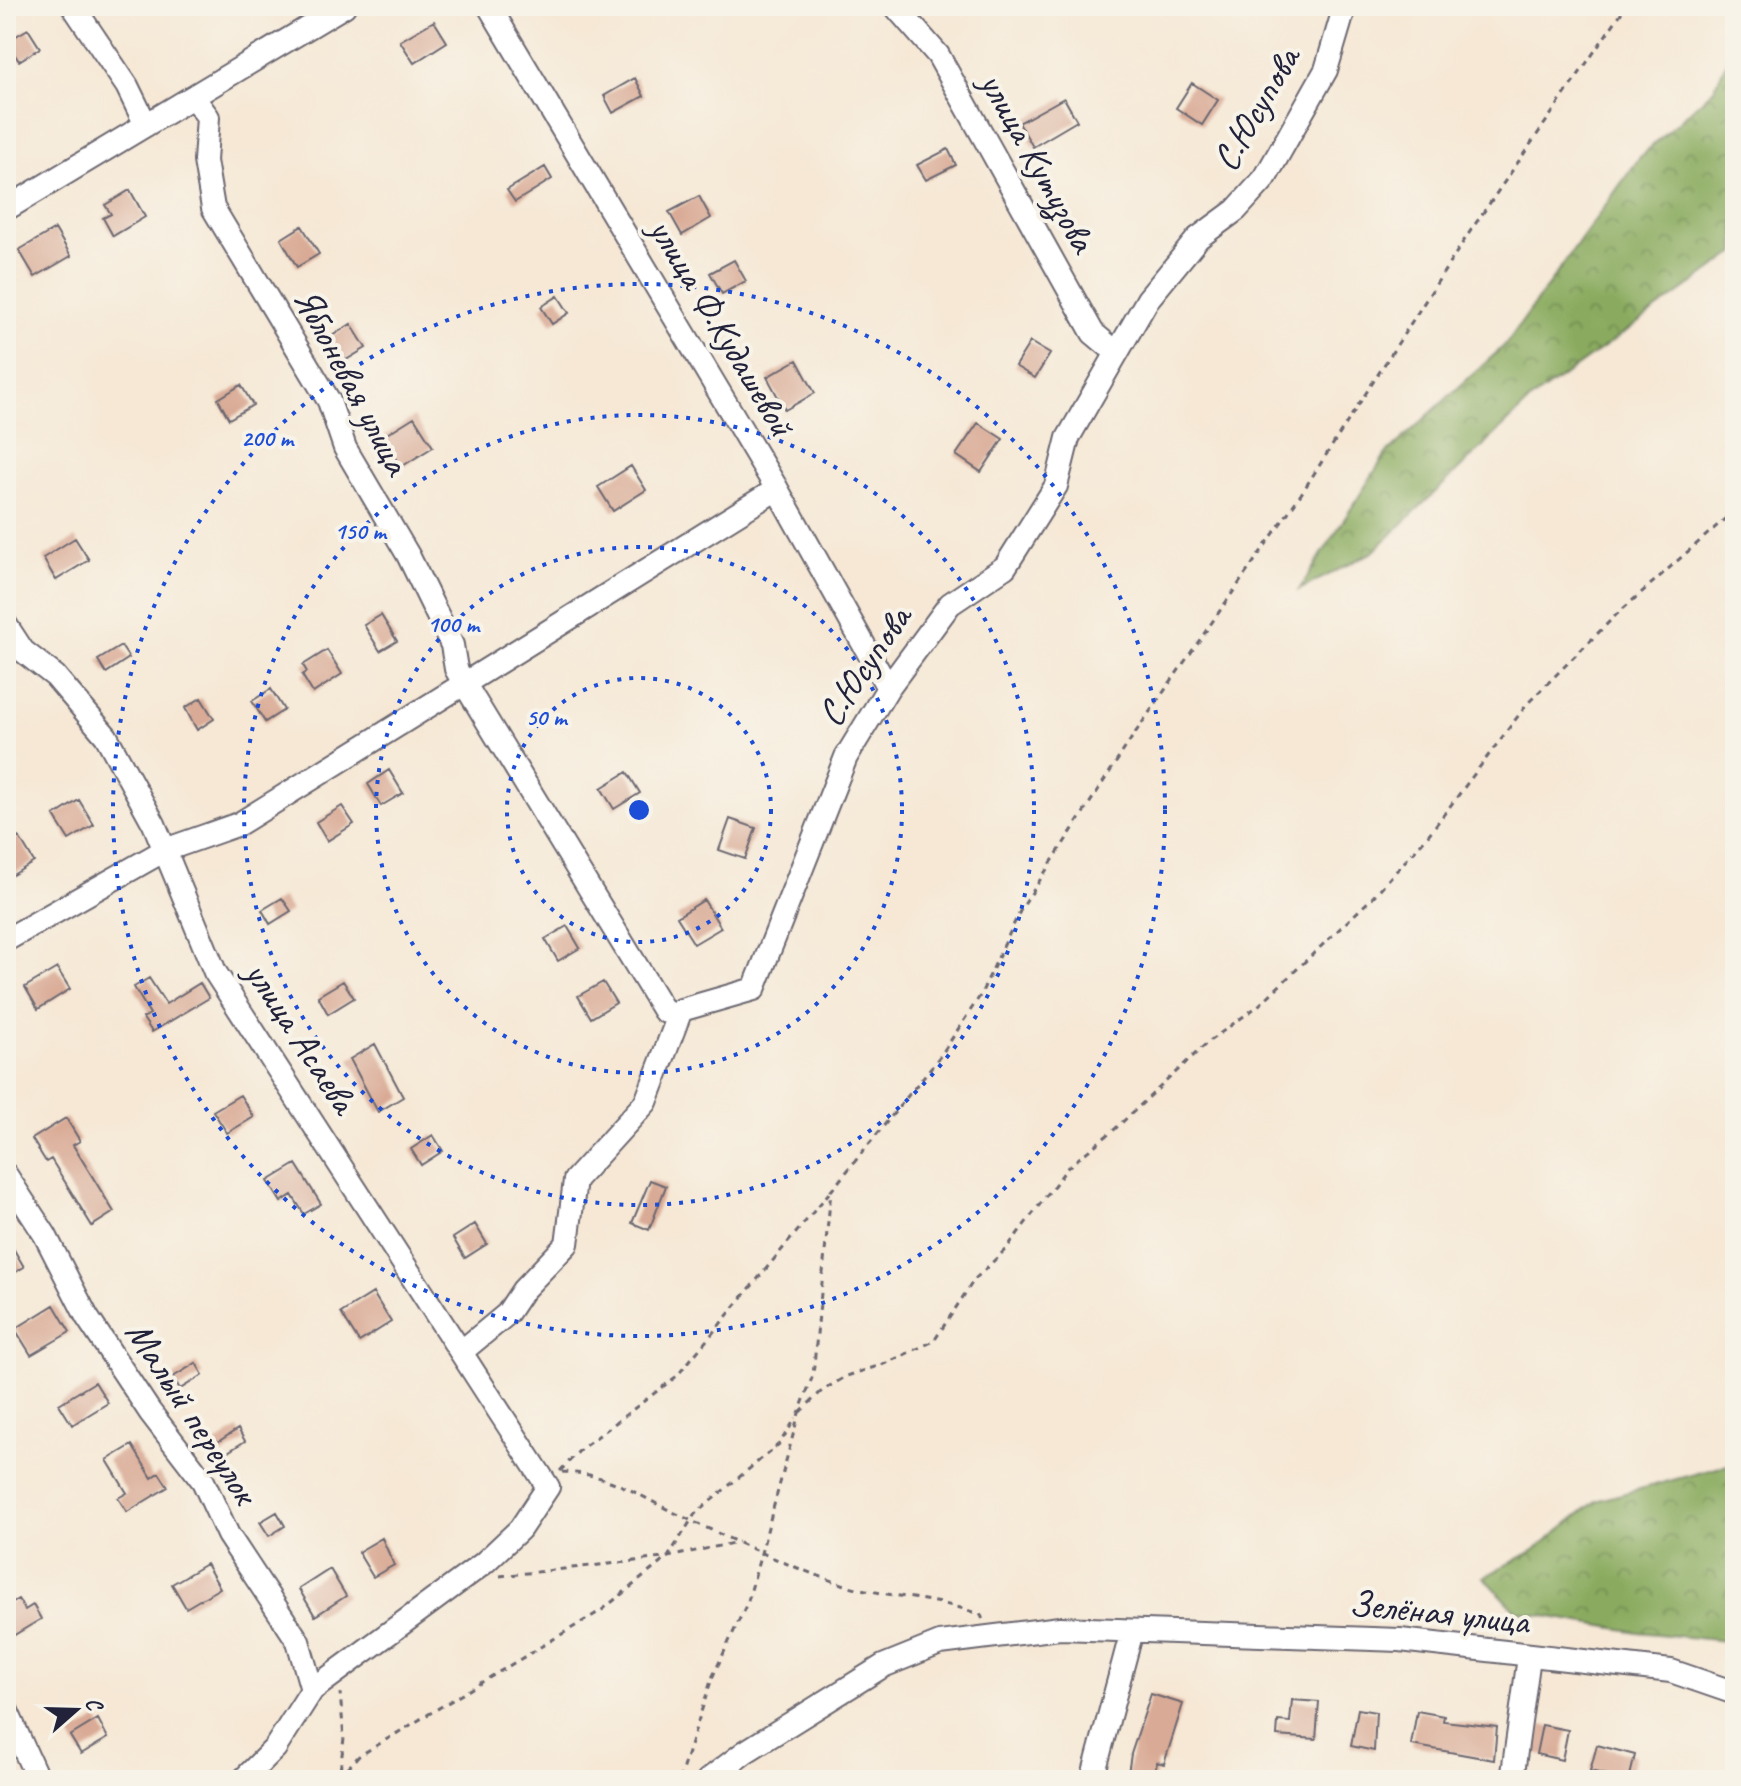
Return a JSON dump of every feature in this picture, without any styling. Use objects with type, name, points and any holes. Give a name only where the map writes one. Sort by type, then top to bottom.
[{"type":"street","points":[[73,6],[127,86],[146,125]]},
{"type":"street","points":[[6,209],[344,6]]},
{"type":"street","name":"улица Ф.Кудашевой","points":[[489,6],[777,489],[888,688]]},
{"type":"street","name":"улица Кутузова","points":[[895,6],[938,55],[1085,320],[1093,333],[1117,353]]},
{"type":"street","name":"С.Юсупова","points":[[678,1017],[681,1010],[754,989],[846,757],[888,688],[950,604],[1005,567],[1056,486],[1068,438],[1148,299],[1198,238],[1236,210],[1265,178],[1326,70],[1340,10]]},
{"type":"street","name":"Яблоневая улица","points":[[193,97],[208,117],[205,161],[213,208],[329,401],[345,448],[408,555],[452,645],[456,669],[664,1011],[678,1017]]},
{"type":"street","points":[[6,940],[165,850],[239,824],[777,489]]},
{"type":"street","name":"улица Асаева","points":[[6,625],[23,651],[55,676],[106,736],[165,850],[215,972],[461,1352],[553,1479]]},
{"type":"street","points":[[461,1352],[507,1314],[523,1290],[567,1244],[575,1180],[646,1102],[678,1017]]},
{"type":"street","name":"Малый переулок","points":[[6,1175],[45,1235],[87,1317],[150,1412],[203,1481],[228,1535],[298,1641],[312,1690]]},
{"type":"street","points":[[243,1780],[275,1748],[312,1690],[457,1584],[520,1529],[553,1479]]},
{"type":"street","name":"Зелёная улица","points":[[708,1780],[745,1752],[883,1666],[940,1643],[989,1634],[1060,1628],[1400,1640],[1671,1671],[1735,1693]]},
{"type":"street","points":[[1092,1780],[1132,1631]]},
{"type":"street","points":[[1512,1780],[1529,1657]]},
{"type":"street","points":[[6,1709],[38,1780]]},
{"type":"path","points":[[553,1479],[581,1449],[677,1376],[941,1055],[980,996],[1020,911],[1133,736],[1301,494],[1467,236],[1626,6]]},
{"type":"path","points":[[339,1778],[359,1756],[602,1610],[668,1557],[691,1520],[779,1444],[799,1413],[823,1390],[847,1376],[884,1364],[934,1341],[974,1280],[1006,1249],[1068,1167],[1115,1129],[1208,1042],[1258,1006],[1371,899],[1426,838],[1528,703],[1616,615],[1735,510]]},
{"type":"path","points":[[679,1780],[712,1678],[748,1601],[799,1413],[813,1375],[831,1191]]},
{"type":"path","points":[[553,1479],[596,1473],[740,1542],[858,1590],[957,1605],[981,1615],[989,1634]]},
{"type":"path","points":[[457,1584],[517,1573],[668,1557],[740,1542]]},
{"type":"path","points":[[332,1675],[343,1698],[339,1778]]},
{"type":"green space","points":[[1735,43],[1735,253],[1533,398],[1373,552],[1299,590],[1386,454],[1506,344],[1640,157],[1714,89]]},
{"type":"green space","points":[[1735,1463],[1735,1642],[1638,1632],[1516,1611],[1484,1577],[1533,1551],[1596,1501]]},
{"type":"building","points":[[434,21],[447,42],[414,63],[400,41]]},
{"type":"building","points":[[28,29],[40,48],[19,61],[6,42]]},
{"type":"building","points":[[635,78],[644,96],[613,113],[604,96]]},
{"type":"building","points":[[1192,83],[1218,100],[1202,125],[1176,108]]},
{"type":"building","points":[[1064,98],[1077,121],[1033,147],[1019,123]]},
{"type":"building","points":[[948,149],[956,165],[926,180],[917,165]]},
{"type":"building","points":[[545,167],[552,179],[515,202],[507,190]]},
{"type":"building","points":[[130,190],[145,217],[113,236],[103,218],[111,214],[105,205]]},
{"type":"building","points":[[699,196],[711,218],[682,235],[669,212]]},
{"type":"building","points":[[302,226],[319,254],[297,267],[281,239]]},
{"type":"building","points":[[55,229],[71,256],[35,277],[19,250]]},
{"type":"building","points":[[734,260],[746,281],[722,294],[710,273]]},
{"type":"building","points":[[558,296],[569,313],[552,324],[541,307]]},
{"type":"building","points":[[351,324],[366,348],[341,363],[327,339]]},
{"type":"building","points":[[1030,342],[1050,354],[1035,378],[1015,366]]},
{"type":"building","points":[[797,360],[815,393],[785,410],[767,377]]},
{"type":"building","points":[[241,385],[253,405],[229,419],[218,399]]},
{"type":"building","points":[[414,417],[433,447],[401,467],[382,437]]},
{"type":"building","points":[[978,423],[1003,439],[981,472],[956,455]]},
{"type":"building","points":[[631,466],[646,490],[613,511],[598,487]]},
{"type":"building","points":[[75,538],[89,560],[56,580],[43,558]]},
{"type":"building","points":[[381,615],[397,641],[380,651],[364,625]]},
{"type":"building","points":[[121,646],[129,658],[106,673],[98,660]]},
{"type":"building","points":[[327,650],[342,674],[313,693],[302,675],[307,672],[303,665]]},
{"type":"building","points":[[271,689],[284,710],[265,722],[252,701]]},
{"type":"building","points":[[201,698],[214,719],[197,730],[185,708]]},
{"type":"building","points":[[389,770],[403,793],[381,806],[368,784]]},
{"type":"building","points":[[627,772],[640,793],[614,809],[601,788]]},
{"type":"building","points":[[79,800],[94,825],[69,840],[54,816]]},
{"type":"building","points":[[342,806],[354,824],[327,841],[316,822]]},
{"type":"building","points":[[730,819],[756,828],[745,859],[719,850]]},
{"type":"building","points":[[19,837],[34,862],[11,876],[6,869],[6,845]]},
{"type":"building","points":[[282,898],[291,911],[270,924],[262,910]]},
{"type":"building","points":[[704,900],[721,928],[694,944],[677,917]]},
{"type":"building","points":[[567,926],[580,948],[558,961],[545,939]]},
{"type":"building","points":[[57,968],[70,989],[38,1009],[25,987]]},
{"type":"building","points":[[149,978],[166,1004],[200,983],[209,998],[152,1032],[143,1018],[150,1014],[134,987]]},
{"type":"building","points":[[343,981],[354,998],[328,1014],[318,996]]},
{"type":"building","points":[[603,982],[616,1003],[591,1018],[578,996]]},
{"type":"building","points":[[375,1044],[403,1097],[378,1112],[350,1059]]},
{"type":"building","points":[[240,1095],[254,1117],[227,1133],[213,1111]]},
{"type":"building","points":[[66,1118],[80,1141],[73,1145],[114,1212],[92,1226],[51,1159],[46,1162],[32,1139]]},
{"type":"building","points":[[433,1135],[443,1151],[421,1165],[411,1149]]},
{"type":"building","points":[[296,1164],[321,1204],[304,1214],[292,1195],[281,1202],[268,1181]]},
{"type":"building","points":[[650,1180],[666,1186],[649,1230],[632,1223]]},
{"type":"building","points":[[475,1224],[487,1244],[465,1258],[453,1238]]},
{"type":"building","points":[[6,1236],[24,1267],[6,1278]]},
{"type":"building","points":[[373,1293],[391,1322],[359,1342],[341,1313]]},
{"type":"building","points":[[54,1305],[70,1332],[31,1355],[15,1329]]},
{"type":"building","points":[[196,1363],[203,1375],[180,1389],[173,1377]]},
{"type":"building","points":[[95,1382],[108,1403],[72,1425],[59,1404]]},
{"type":"building","points":[[238,1429],[245,1441],[220,1457],[213,1445]]},
{"type":"building","points":[[132,1445],[152,1478],[159,1473],[168,1487],[127,1512],[118,1498],[127,1493],[107,1460]]},
{"type":"building","points":[[277,1512],[285,1526],[269,1536],[260,1522]]},
{"type":"building","points":[[382,1538],[394,1565],[373,1577],[358,1552]]},
{"type":"building","points":[[206,1564],[220,1588],[186,1608],[172,1584]]},
{"type":"building","points":[[330,1569],[346,1596],[315,1616],[299,1589]]},
{"type":"building","points":[[18,1599],[25,1610],[33,1605],[41,1619],[6,1640],[6,1606]]},
{"type":"building","points":[[1151,1694],[1183,1704],[1164,1764],[1157,1762],[1154,1780],[1127,1780],[1131,1754]]},
{"type":"building","points":[[1292,1700],[1319,1702],[1316,1739],[1277,1736],[1278,1721],[1290,1722]]},
{"type":"building","points":[[1358,1709],[1376,1712],[1374,1751],[1351,1746]]},
{"type":"building","points":[[1417,1711],[1444,1716],[1443,1721],[1497,1727],[1494,1760],[1411,1745]]},
{"type":"building","points":[[98,1719],[108,1738],[81,1754],[70,1736]]},
{"type":"building","points":[[1542,1725],[1568,1730],[1562,1760],[1536,1754]]},
{"type":"building","points":[[1597,1745],[1635,1755],[1629,1780],[1590,1771]]}]
